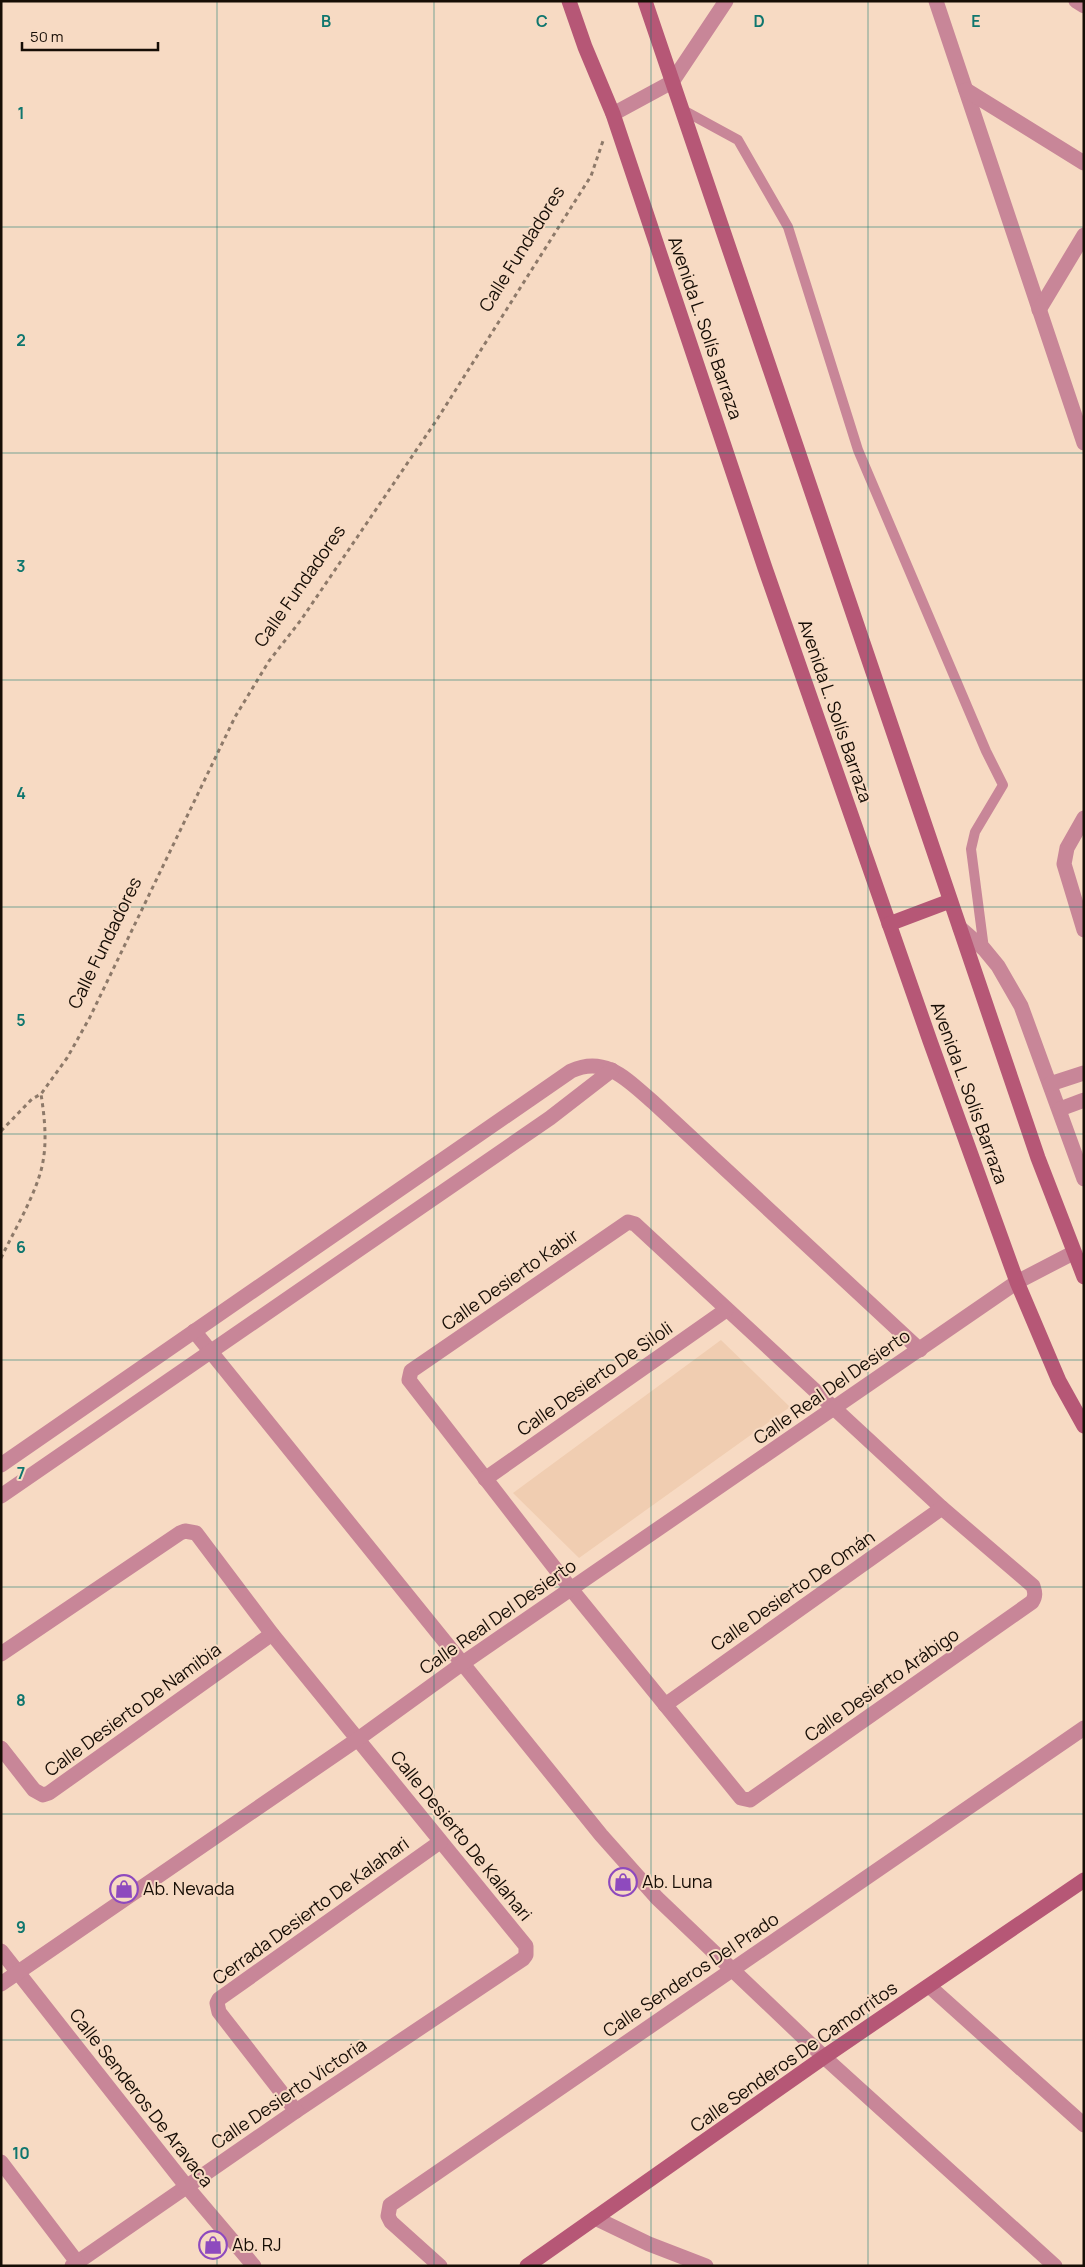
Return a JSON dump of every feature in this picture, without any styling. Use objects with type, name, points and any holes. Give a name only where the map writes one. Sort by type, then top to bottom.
[{"type":"main road","name":"Avenida L. Solís Barraza","points":[[569,1],[585,47],[613,114],[762,559],[889,924],[1017,1282],[1059,1381],[1084,1426]]},
{"type":"main road","points":[[649,2],[680,109],[950,901],[1038,1158],[1073,1253],[1084,1277]]},
{"type":"main road","points":[[889,924],[950,901]]},
{"type":"main road","name":"Calle Senderos De Camorritos","points":[[527,2266],[824,2057],[1084,1880]]},
{"type":"street","points":[[613,114],[672,82],[726,1]]},
{"type":"street","points":[[936,1],[1084,443]]},
{"type":"street","points":[[1076,1],[1084,6]]},
{"type":"street","points":[[966,90],[1084,163]]},
{"type":"street","points":[[1039,310],[1084,235]]},
{"type":"street","points":[[1084,818],[1067,848],[1064,864],[1084,930]]},
{"type":"street","points":[[960,928],[984,949],[1008,982],[1021,1006],[1084,1179]]},
{"type":"street","points":[[1,1465],[571,1071],[591,1064],[612,1070],[642,1092],[920,1350]]},
{"type":"street","points":[[1,1496],[550,1118],[612,1070]]},
{"type":"street","points":[[1050,1084],[1084,1073]]},
{"type":"street","points":[[1060,1109],[1084,1100]]},
{"type":"street","name":"Calle Desierto Kabir","points":[[571,1589],[409,1380],[411,1371],[628,1222],[635,1224],[834,1409]]},
{"type":"street","name":"Calle Real Del Desierto","points":[[1,1984],[1017,1282],[1073,1253]]},
{"type":"street","name":"Calle Desierto De Siloli","points":[[485,1479],[726,1310]]},
{"type":"street","points":[[194,1331],[601,1835],[657,1898],[824,2057],[1055,2266]]},
{"type":"street","name":"Calle Desierto Arábigo","points":[[571,1589],[741,1798],[750,1800],[1032,1602],[1035,1594],[1033,1586],[942,1508],[834,1409]]},
{"type":"street","name":"Calle Desierto De Omán","points":[[665,1705],[942,1508]]},
{"type":"street","points":[[1,1654],[185,1531],[196,1534],[272,1634],[358,1739]]},
{"type":"street","name":"Calle Desierto De Namibia","points":[[1,1748],[34,1790],[43,1795],[49,1793],[272,1634]]},
{"type":"street","name":"Calle Senderos Del Prado","points":[[440,2266],[391,2222],[388,2216],[390,2205],[1084,1728]]},
{"type":"street","name":"Calle Desierto De Kalahari","points":[[358,1739],[526,1946],[526,1955],[523,1959]]},
{"type":"street","name":"Cerrada Desierto De Kalahari","points":[[296,2111],[219,2012],[217,2003],[219,1999],[440,1842]]},
{"type":"street","name":"Calle Senderos De Aravaca","points":[[1,1951],[187,2187],[254,2266]]},
{"type":"street","name":"Calle Desierto Victoria","points":[[1,2162],[75,2264],[296,2111],[523,1959]]},
{"type":"street","points":[[929,1986],[1084,2125]]},
{"type":"street","points":[[595,2218],[649,2244],[706,2266]]},
{"type":"lane","points":[[680,109],[738,140],[788,227],[858,450],[986,751],[1003,785],[975,832],[971,849],[984,949]]},
{"type":"path","name":"Calle Fundadores","points":[[1,1131],[32,1099],[40,1094],[67,1058],[90,1017],[235,717],[270,661],[301,620],[436,421],[591,176],[613,114]]},
{"type":"path","points":[[1,1258],[40,1174],[45,1118],[40,1094]]},
{"type":"shaded area","points":[[721,1340],[790,1407],[579,1558],[513,1493]]},
{"type":"place","name":"Ab. Luna","points":[[623,1882]]},
{"type":"place","name":"Ab. Nevada","points":[[124,1889]]},
{"type":"place","name":"Ab. RJ","points":[[213,2245]]}]
